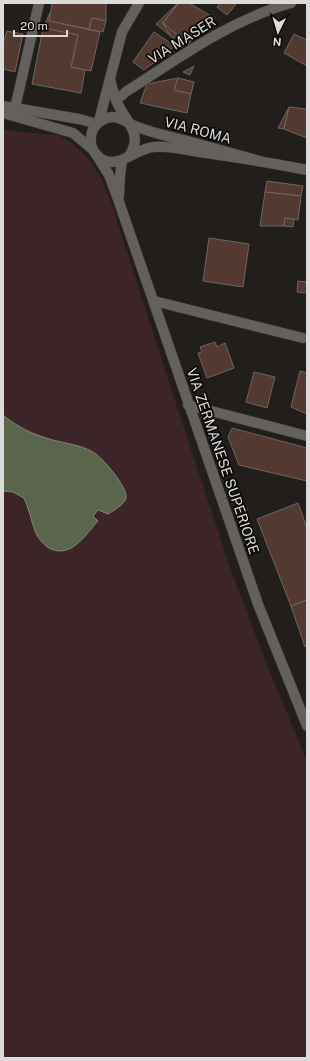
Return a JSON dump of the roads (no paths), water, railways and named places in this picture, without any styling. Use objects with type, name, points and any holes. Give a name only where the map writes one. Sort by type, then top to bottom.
[{"type":"street","points":[[15,108],[39,3]]},
{"type":"street","points":[[95,152],[90,142],[91,136],[93,129],[98,123],[131,3]]},
{"type":"street","points":[[122,32],[139,3]]},
{"type":"street","name":"VIA MASER","points":[[116,100],[127,91],[226,29],[269,9],[290,3]]},
{"type":"street","points":[[110,77],[116,100],[136,136],[134,150],[126,158]]},
{"type":"street","name":"VIA ROMA","points":[[3,106],[98,123],[105,118],[118,117],[129,123],[162,135],[260,161]]},
{"type":"street","name":"VIA ROMA","points":[[3,113],[73,133],[103,160],[109,162],[116,162],[148,148],[164,146],[307,170]]},
{"type":"street","name":"VIA ZERMANESE SUPERIORE","points":[[95,152],[109,175],[119,202],[258,604],[307,726]]},
{"type":"street","name":"VIA ZERMANESE SUPERIORE","points":[[119,202],[120,176],[126,158]]},
{"type":"street","points":[[154,301],[303,338]]},
{"type":"street","points":[[188,405],[307,436]]}]
